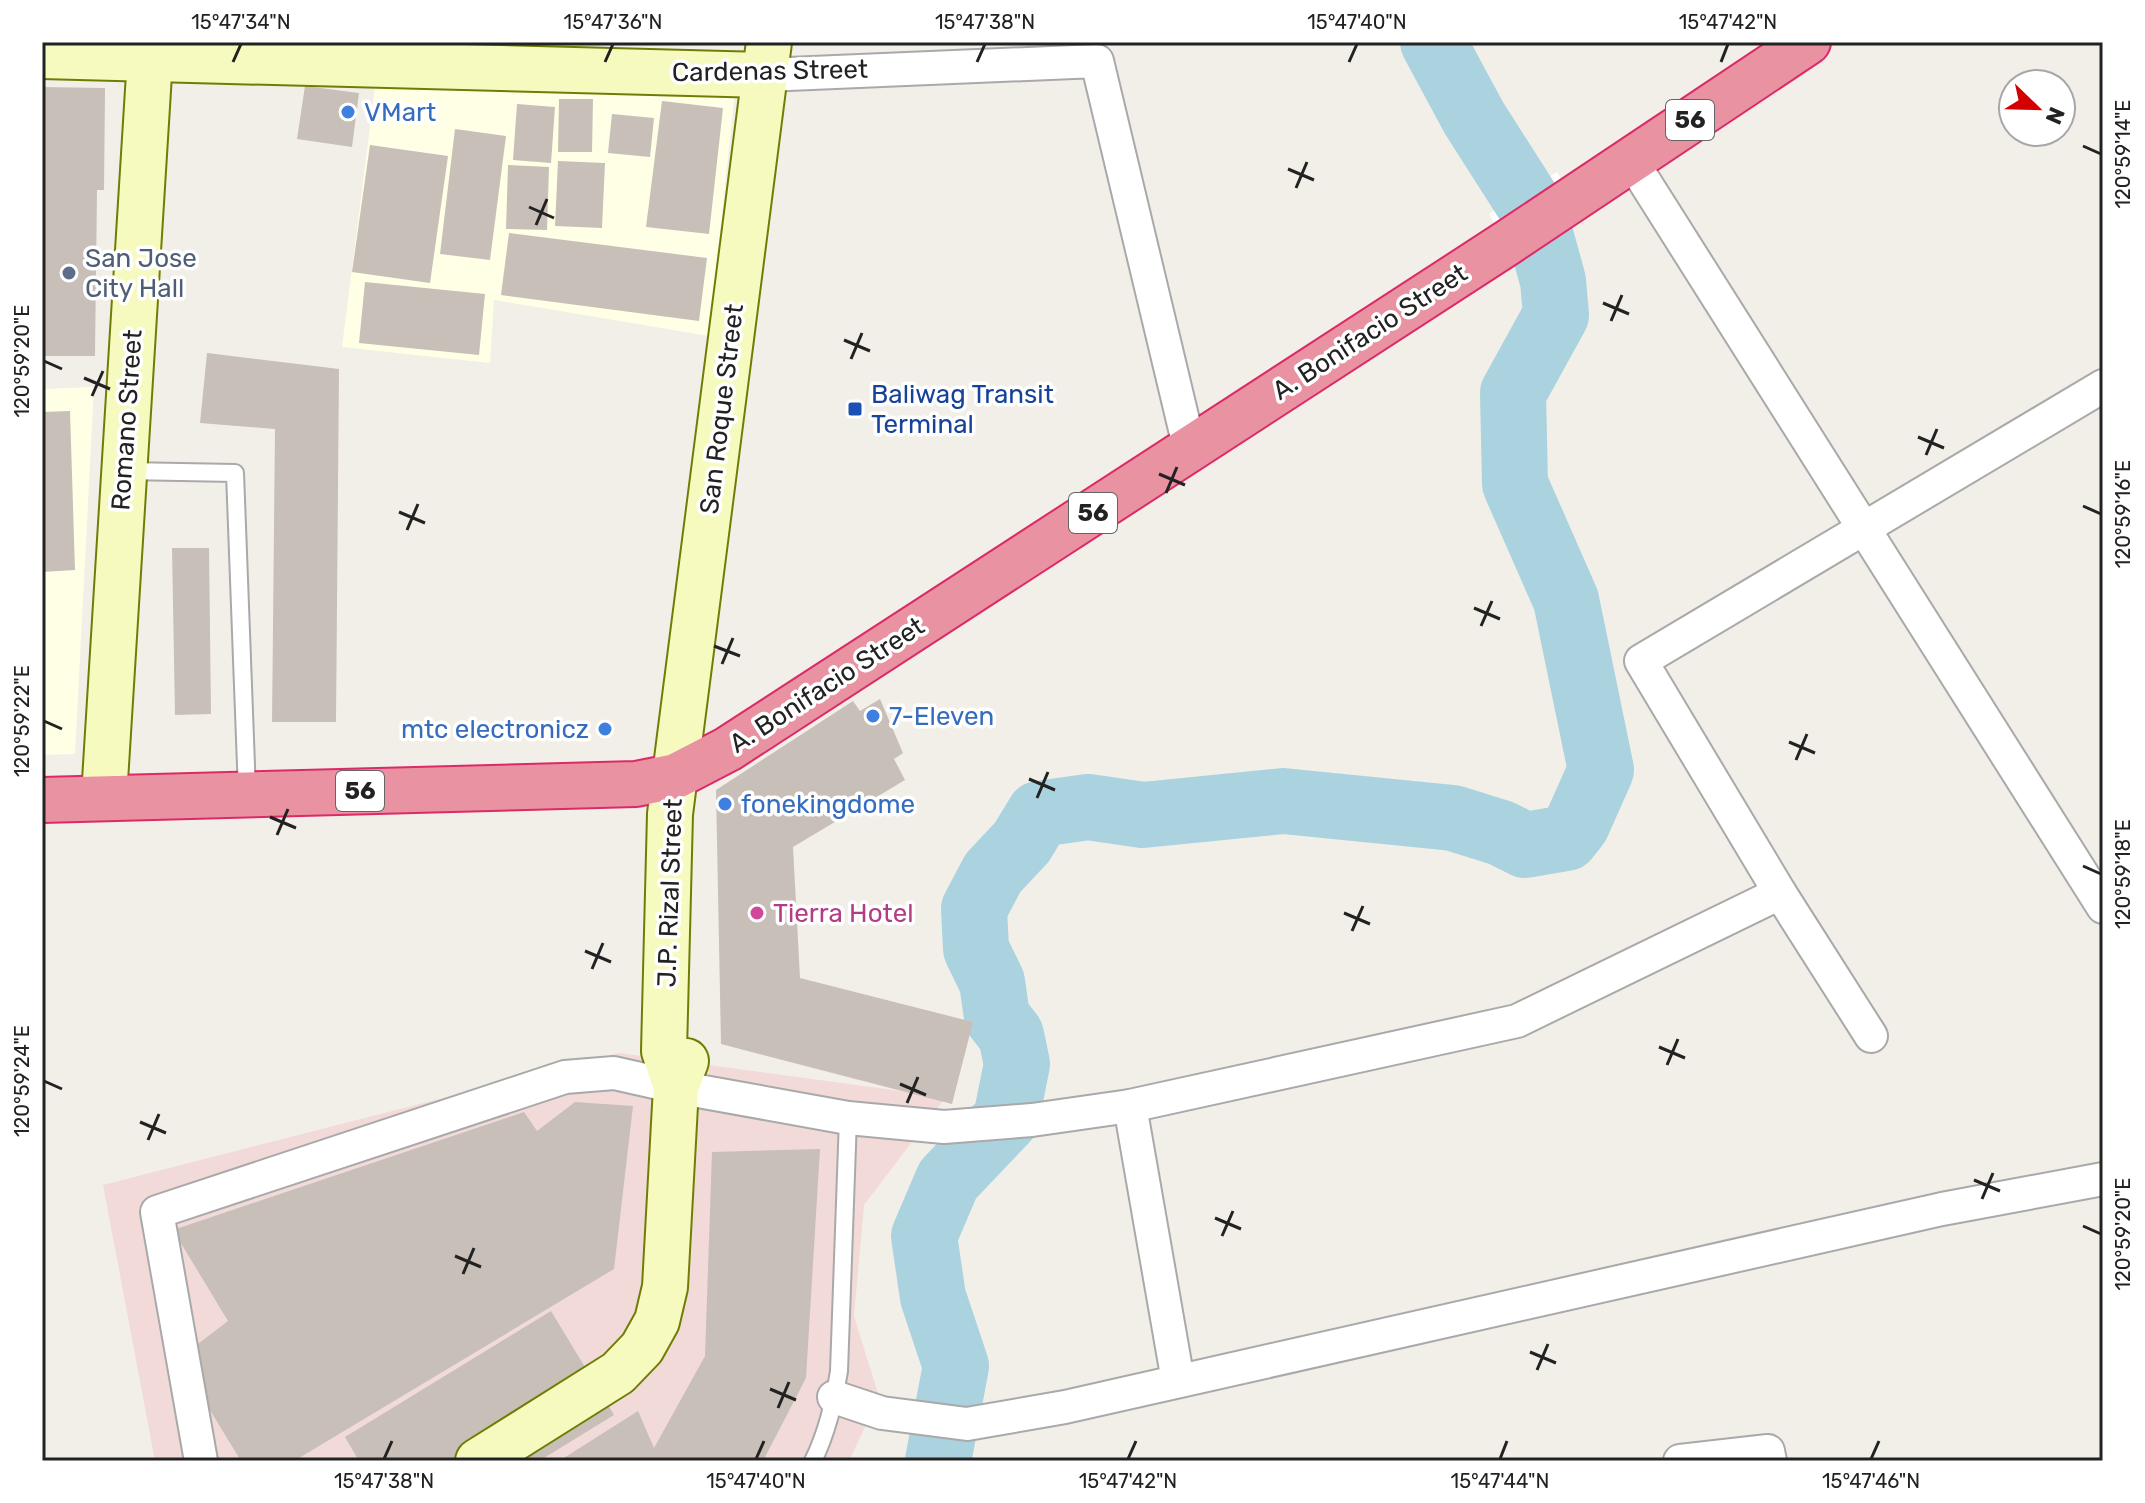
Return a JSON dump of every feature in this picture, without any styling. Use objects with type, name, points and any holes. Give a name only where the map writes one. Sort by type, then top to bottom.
[{"type":"highway","name":"56","points":[[1631,160],[1808,42]]},
{"type":"highway","name":"A. Bonifacio Street","points":[[42,800],[636,784],[676,776],[728,749],[1631,160]]},
{"type":"street","name":"Cardenas Street","points":[[42,56],[150,50],[767,58],[1097,51],[1190,450]]},
{"type":"street","name":"Romano Street","points":[[104,797],[150,50]]},
{"type":"street","name":"San Roque Street","points":[[676,776],[767,58]]},
{"type":"street","points":[[1631,160],[2103,907]]},
{"type":"street","points":[[1871,1036],[1780,893],[1641,661],[2103,386]]},
{"type":"street","name":"J.P. Rizal Street","points":[[478,1461],[618,1373],[642,1348],[657,1321],[665,1287],[676,1087],[691,1050],[695,820],[676,776]]},
{"type":"street","points":[[201,1461],[157,1212],[565,1077],[614,1073],[848,1118],[944,1127],[1032,1120],[1130,1106],[1517,1021],[1780,893]]},
{"type":"street","points":[[1130,1106],[1178,1381]]},
{"type":"street","points":[[834,1397],[896,1415],[967,1424],[1065,1407],[1942,1209],[2103,1179]]},
{"type":"street","points":[[1680,1461],[1768,1451],[1770,1461]]},
{"type":"lane","points":[[124,471],[235,473],[247,794]]},
{"type":"lane","points":[[813,1461],[834,1397],[839,1371],[848,1118]]},
{"type":"shaded area","points":[[375,88],[735,92],[709,336],[494,300],[490,363],[342,347]]},
{"type":"shaded area","points":[[94,387],[75,754],[42,755],[42,389]]},
{"type":"shaded area","points":[[619,1053],[946,1097],[864,1205],[854,1316],[879,1397],[849,1461],[155,1461],[103,1185]]},
{"type":"pier","points":[[1557,172],[1585,219],[1517,260],[1489,214]]},
{"type":"building","points":[[305,86],[359,93],[352,147],[297,139]]},
{"type":"building","name":"San Jose City Hall","points":[[42,87],[105,88],[104,190],[97,190],[95,356],[42,356]]},
{"type":"building","points":[[559,99],[593,99],[592,152],[558,152]]},
{"type":"building","points":[[662,101],[723,108],[709,234],[646,227]]},
{"type":"building","points":[[517,104],[555,107],[551,163],[513,160]]},
{"type":"building","points":[[612,114],[654,118],[650,157],[608,153]]},
{"type":"building","points":[[455,129],[506,136],[490,260],[440,254]]},
{"type":"building","points":[[370,145],[448,156],[430,283],[352,272]]},
{"type":"building","points":[[558,161],[605,163],[602,228],[555,226]]},
{"type":"building","points":[[508,165],[549,167],[547,230],[506,229]]},
{"type":"building","points":[[509,233],[707,258],[699,321],[501,295]]},
{"type":"building","points":[[365,282],[485,294],[479,355],[359,343]]},
{"type":"building","points":[[207,353],[339,369],[336,722],[272,722],[275,429],[200,423]]},
{"type":"building","points":[[70,411],[75,570],[42,572],[42,412]]},
{"type":"building","points":[[172,548],[209,548],[211,714],[175,715]]},
{"type":"building","name":"Tierra Hotel","points":[[880,699],[903,753],[894,759],[905,780],[793,847],[800,978],[973,1022],[952,1104],[721,1044],[716,790],[853,701],[860,711]]},
{"type":"building","points":[[575,1102],[633,1106],[614,1269],[294,1461],[241,1461],[194,1384],[190,1350],[228,1321],[173,1230],[524,1112],[537,1131]]},
{"type":"building","points":[[820,1149],[806,1378],[763,1461],[559,1461],[638,1411],[654,1448],[705,1356],[712,1152]]},
{"type":"building","points":[[551,1311],[614,1415],[539,1461],[359,1461],[345,1437]]},
{"type":"waterway","points":[[938,1461],[956,1366],[933,1297],[924,1236],[948,1180],[1006,1119],[1017,1064],[1011,1035],[997,1017],[992,982],[976,949],[974,909],[993,873],[1022,842],[1039,814],[1088,807],[1143,815],[1283,801],[1453,818],[1501,833],[1525,845],[1566,838],[1577,824],[1601,770],[1566,600],[1515,484],[1513,393],[1556,315],[1553,281],[1534,212],[1474,118],[1433,42]]},
{"type":"place","name":"VMart","points":[[348,112]]},
{"type":"place","name":"San Jose City Hall","points":[[69,273]]},
{"type":"place","name":"Baliwag Transit Terminal","points":[[855,409]]},
{"type":"place","name":"7-Eleven","points":[[873,716]]},
{"type":"place","name":"mtc electronicz","points":[[605,729]]},
{"type":"place","name":"fonekingdome","points":[[725,804]]},
{"type":"place","name":"Tierra Hotel","points":[[757,913]]}]
